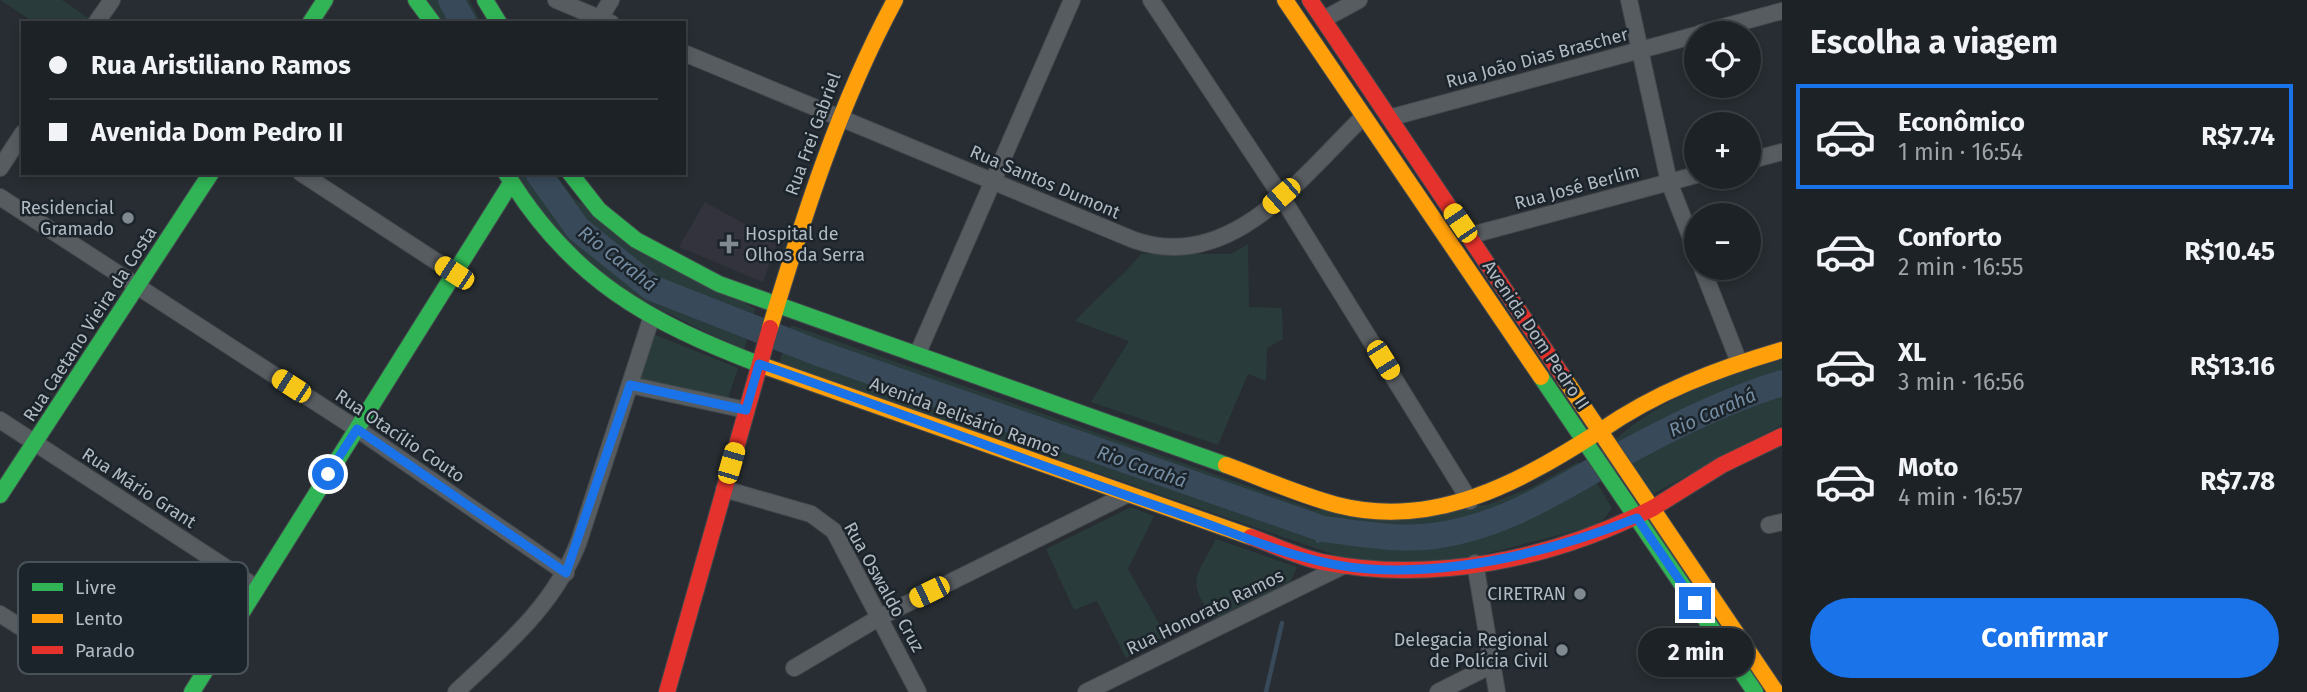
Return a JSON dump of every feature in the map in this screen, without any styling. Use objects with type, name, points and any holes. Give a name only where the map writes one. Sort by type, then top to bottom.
[{"type":"main road","points":[[311,21],[325,0]]},
{"type":"main road","points":[[416,0],[432,21]]},
{"type":"main road","points":[[485,0],[498,21]]},
{"type":"main road","name":"Rua Frei Gabriel","points":[[667,692],[761,358],[838,117],[861,61],[894,0]]},
{"type":"main road","name":"Avenida Dom Pedro II","points":[[1285,0],[1755,692]]},
{"type":"main road","name":"Avenida Dom Pedro II","points":[[1310,0],[1776,692]]},
{"type":"main road","name":"Rua Caetano Vieira da Costa","points":[[0,495],[210,175]]},
{"type":"main road","points":[[572,175],[601,212],[654,253],[775,311],[917,355],[1337,505],[1362,509],[1414,511],[1470,501],[1520,481],[1588,445],[1662,391],[1739,362],[1782,350]]},
{"type":"main road","points":[[248,602],[454,273],[508,178]]},
{"type":"main road","name":"Avenida Belisário Ramos","points":[[508,178],[525,206],[571,259],[598,283],[651,318],[1126,495],[1341,567],[1399,571],[1475,563],[1560,545],[1637,518],[1723,465],[1782,436]]},
{"type":"main road","points":[[192,692],[203,674]]},
{"type":"street","points":[[97,21],[112,0]]},
{"type":"street","points":[[556,0],[603,21],[611,0]]},
{"type":"street","points":[[917,355],[1072,0]]},
{"type":"street","points":[[1151,0],[1281,196],[1470,501]]},
{"type":"street","points":[[1324,19],[1359,0]]},
{"type":"street","points":[[1629,0],[1669,182],[1684,220]]},
{"type":"street","points":[[1745,21],[1782,11]]},
{"type":"street","name":"Rua João Dias Brascher","points":[[1389,118],[1684,38]]},
{"type":"street","name":"Rua Santos Dumont","points":[[686,54],[1134,240],[1170,248],[1215,242],[1234,233],[1281,196],[1364,116]]},
{"type":"street","points":[[0,168],[21,136]]},
{"type":"street","points":[[1761,158],[1782,152]]},
{"type":"street","points":[[304,175],[454,273]]},
{"type":"street","name":"Rua José Berlim","points":[[1468,236],[1684,178]]},
{"type":"street","name":"Rua Otacílio Couto","points":[[0,197],[357,429],[566,573]]},
{"type":"street","points":[[1707,280],[1739,362]]},
{"type":"street","points":[[457,692],[539,612],[566,573],[651,318]]},
{"type":"street","points":[[630,385],[746,410]]},
{"type":"street","name":"Rua Mário Grant","points":[[0,420],[217,562]]},
{"type":"street","name":"Rua Oswaldo Cruz","points":[[724,489],[811,514],[824,521],[844,546],[918,692]]},
{"type":"street","points":[[794,668],[880,617],[1126,495]]},
{"type":"street","points":[[1475,563],[1497,692]]},
{"type":"street","name":"Rua Honorato Ramos","points":[[1086,692],[1341,567]]},
{"type":"street","name":"Rua Mário Grant","points":[[248,582],[257,588]]},
{"type":"street","points":[[0,614],[18,626]]},
{"type":"street","points":[[1438,692],[1492,665]]},
{"type":"shaded area","points":[[0,0],[62,0],[90,19],[88,21],[32,21]]},
{"type":"shaded area","points":[[428,0],[469,0],[480,21],[442,21]]},
{"type":"shaded area","points":[[517,175],[556,175],[573,198],[755,309],[744,351],[621,290],[548,222]]},
{"type":"shaded area","name":"Hospital de Olhos da Serra","points":[[705,202],[777,242],[763,282],[679,247]]},
{"type":"shaded area","points":[[1248,244],[1249,307],[1282,308],[1283,339],[1267,348],[1266,381],[1248,374],[1218,445],[1091,402],[1129,341],[1075,321],[1083,312],[1141,254],[1231,254]]},
{"type":"shaded area","points":[[791,325],[1316,510],[1487,505],[1532,487],[1578,462],[1587,467],[1612,508],[1599,525],[1465,559],[1361,564],[779,363]]},
{"type":"shaded area","points":[[653,334],[738,368],[728,398],[638,379]]},
{"type":"shaded area","points":[[1782,360],[1782,425],[1653,494],[1615,440],[1652,412],[1694,390]]},
{"type":"shaded area","points":[[1131,507],[1154,516],[1128,569],[1166,636],[1126,658],[1097,601],[1074,610],[1046,549]]},
{"type":"shaded area","points":[[1216,539],[1297,567],[1291,581],[1214,619],[1199,596],[1197,579]]},
{"type":"waterway","name":"Rio Carahá","points":[[451,0],[463,21]]},
{"type":"waterway","name":"Rio Carahá","points":[[539,175],[578,229],[652,288],[818,353],[1323,529],[1407,538],[1458,532],[1481,525],[1525,508],[1693,418],[1782,383]]},
{"type":"waterway","points":[[1318,541],[1323,529]]},
{"type":"waterway","points":[[1266,692],[1282,623]]},
{"type":"traffic: fast","points":[[311,21],[325,0]]},
{"type":"traffic: fast","points":[[416,0],[432,21]]},
{"type":"traffic: fast","points":[[485,0],[498,21]]},
{"type":"traffic: fast","points":[[0,495],[210,175]]},
{"type":"traffic: fast","points":[[507,175],[557,242],[615,293],[682,332],[761,365]]},
{"type":"traffic: fast","points":[[572,175],[599,210],[636,240],[719,284],[1226,465]]},
{"type":"traffic: fast","points":[[248,603],[511,183]]},
{"type":"traffic: fast","points":[[1541,377],[1755,692]]},
{"type":"traffic: fast","points":[[192,692],[203,674]]},
{"type":"traffic: slow","points":[[770,328],[824,161],[857,79],[895,0]]},
{"type":"traffic: slow","points":[[1285,0],[1541,377]]},
{"type":"traffic: slow","points":[[1600,431],[1665,393],[1734,365],[1782,350]]},
{"type":"traffic: slow","points":[[761,365],[1251,537]]},
{"type":"traffic: slow","points":[[1564,378],[1776,692]]},
{"type":"traffic: slow","points":[[1226,465],[1337,505],[1373,511],[1408,511],[1442,506],[1507,483],[1539,468],[1600,431]]},
{"type":"traffic: jam","points":[[1310,0],[1564,378]]},
{"type":"traffic: jam","points":[[667,692],[770,328]]},
{"type":"traffic: jam","points":[[1653,508],[1722,465],[1782,436]]},
{"type":"traffic: jam","points":[[1251,537],[1322,562],[1406,570],[1449,568],[1492,562],[1575,541],[1653,508]]},
{"type":"place","name":"Residencial Gramado","points":[[128,218]]},
{"type":"place","name":"Hospital de Olhos da Serra","points":[[729,244]]},
{"type":"place","name":"CIRETRAN","points":[[1580,594]]},
{"type":"place","name":"Delegacia Regional de Polícia Civil","points":[[1562,650]]},
{"type":"route","points":[[328,474],[357,429],[566,573],[630,385],[746,410],[759,364],[1126,495],[1341,567],[1399,571],[1475,563],[1560,545],[1598,534],[1637,518],[1695,603]]}]
